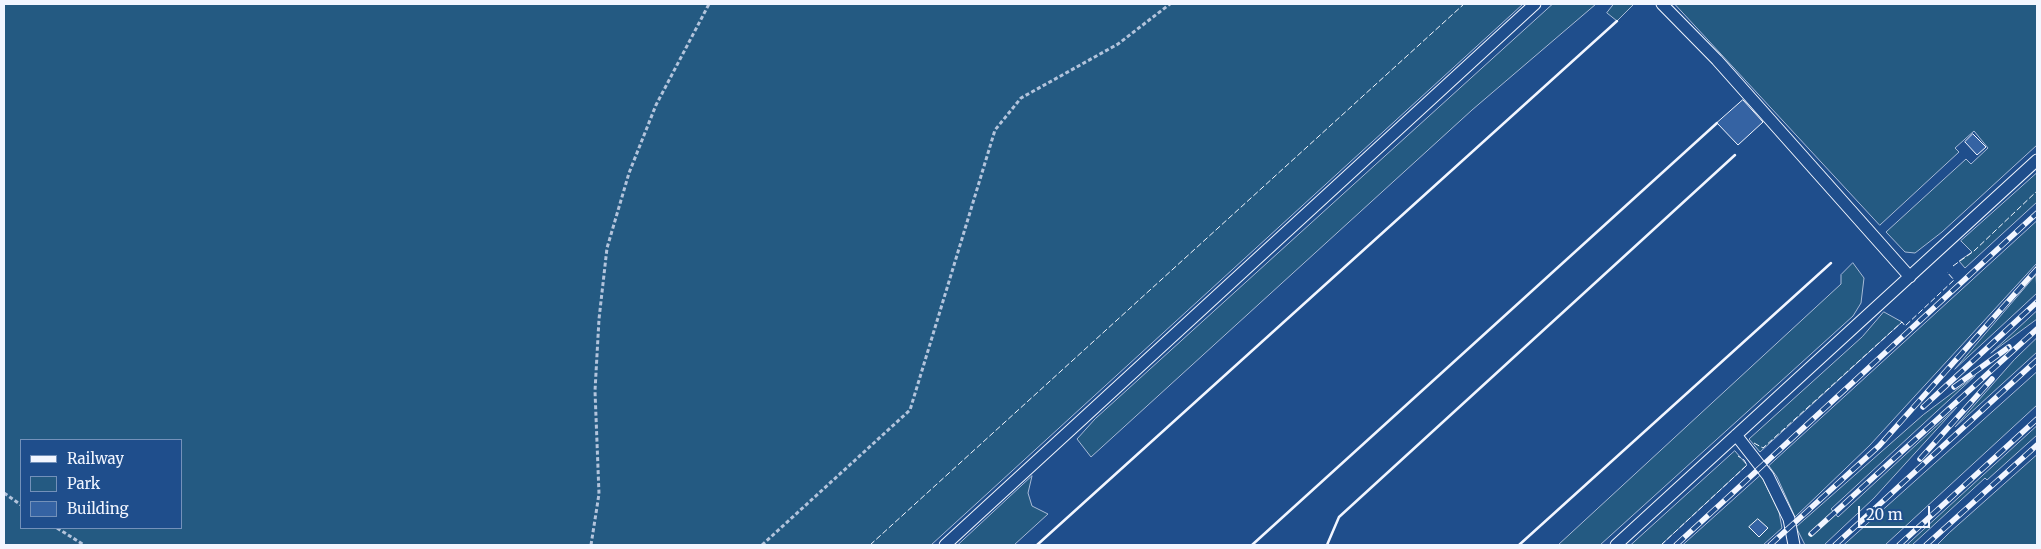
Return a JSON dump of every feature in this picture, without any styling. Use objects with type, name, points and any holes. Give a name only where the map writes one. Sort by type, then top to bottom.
[{"type":"lane","points":[[945,545],[1535,4]]},
{"type":"lane","points":[[1662,4],[1717,60],[1910,277]]},
{"type":"lane","points":[[1616,545],[2037,160]]},
{"type":"lane","points":[[1736,435],[1768,476],[1790,518],[1794,545]]},
{"type":"path","points":[[591,545],[599,494],[595,391],[599,319],[607,248],[629,172],[656,104],[709,4]]},
{"type":"path","points":[[762,545],[910,410],[995,130],[1021,98],[1118,44],[1170,4]]},
{"type":"path","points":[[4,494],[20,504]]},
{"type":"path","points":[[59,529],[84,545]]},
{"type":"green space","points":[[4,4],[1523,4],[931,545],[4,545]]},
{"type":"green space","points":[[1553,4],[1596,4],[1472,110],[1091,457],[1077,439],[1095,419]]},
{"type":"green space","points":[[1614,4],[1634,4],[1617,21],[1607,13]]},
{"type":"green space","points":[[1675,4],[2037,4],[2037,145],[1942,232],[1915,253],[1905,252],[1886,232],[1966,159],[1971,164],[1988,148],[1974,131],[1955,148],[1959,152],[1880,225]]},
{"type":"green space","points":[[2037,173],[2037,202],[1965,268],[1959,261],[1972,252],[1961,241]]},
{"type":"green space","points":[[2037,221],[2037,263],[1870,445],[1795,517],[1777,477],[1769,466]]},
{"type":"green space","points":[[1853,263],[1864,278],[1861,303],[1853,316],[1600,545],[1558,545],[1841,284],[1841,275]]},
{"type":"green space","points":[[2036,275],[2037,293],[1955,369]]},
{"type":"green space","points":[[2037,311],[2037,319],[1991,353]]},
{"type":"green space","points":[[1884,312],[1902,322],[1760,452],[1749,439],[1862,337]]},
{"type":"green space","points":[[2037,338],[2037,352],[1955,427],[2014,360]]},
{"type":"green space","points":[[2037,372],[2037,405],[1885,545],[1844,545]]},
{"type":"green space","points":[[1975,376],[1831,509],[1838,517],[1957,407],[1874,498],[1824,545],[1805,545],[1796,527],[1923,415]]},
{"type":"green space","points":[[2037,426],[2037,435],[1987,480],[1985,478],[1912,545],[1907,545]]},
{"type":"green space","points":[[1735,451],[1747,465],[1661,545],[1631,545]]},
{"type":"green space","points":[[2037,455],[2037,545],[1937,545],[1949,533]]},
{"type":"green space","points":[[1761,475],[1779,512],[1782,528],[1763,545],[1683,545]]},
{"type":"green space","points":[[1032,476],[1028,493],[1032,506],[1048,514],[1014,545],[958,545]]},
{"type":"building","points":[[1743,100],[1763,122],[1738,145],[1717,123]]},
{"type":"building","points":[[1973,134],[1986,147],[1977,155],[1965,142]]},
{"type":"building","points":[[1758,519],[1768,528],[1759,537],[1749,527]]},
{"type":"railway","points":[[1676,545],[2037,213]]},
{"type":"railway","points":[[1770,545],[1879,446],[2037,269]]},
{"type":"railway","points":[[1923,407],[2037,302]]},
{"type":"railway","points":[[1811,534],[2037,329]]},
{"type":"railway","points":[[1954,387],[2009,347]]},
{"type":"railway","points":[[1835,545],[2037,360]]},
{"type":"railway","points":[[1920,459],[1992,379]]},
{"type":"railway","points":[[1899,545],[2037,419]]},
{"type":"railway","points":[[1926,545],[2037,445]]},
{"type":"fence","points":[[870,545],[1464,4]]},
{"type":"fence","points":[[1953,266],[1974,251],[2037,191]]},
{"type":"fence","points":[[1754,443],[1763,448],[1902,322],[1905,326],[1954,280],[1947,272]]},
{"type":"fence","points":[[1661,545],[1747,465],[1738,456]]},
{"type":"wall","points":[[1037,545],[1617,21]]},
{"type":"wall","points":[[1252,545],[1717,123]]},
{"type":"wall","points":[[1327,545],[1339,517],[1735,155]]},
{"type":"wall","points":[[1519,545],[1831,263]]}]
